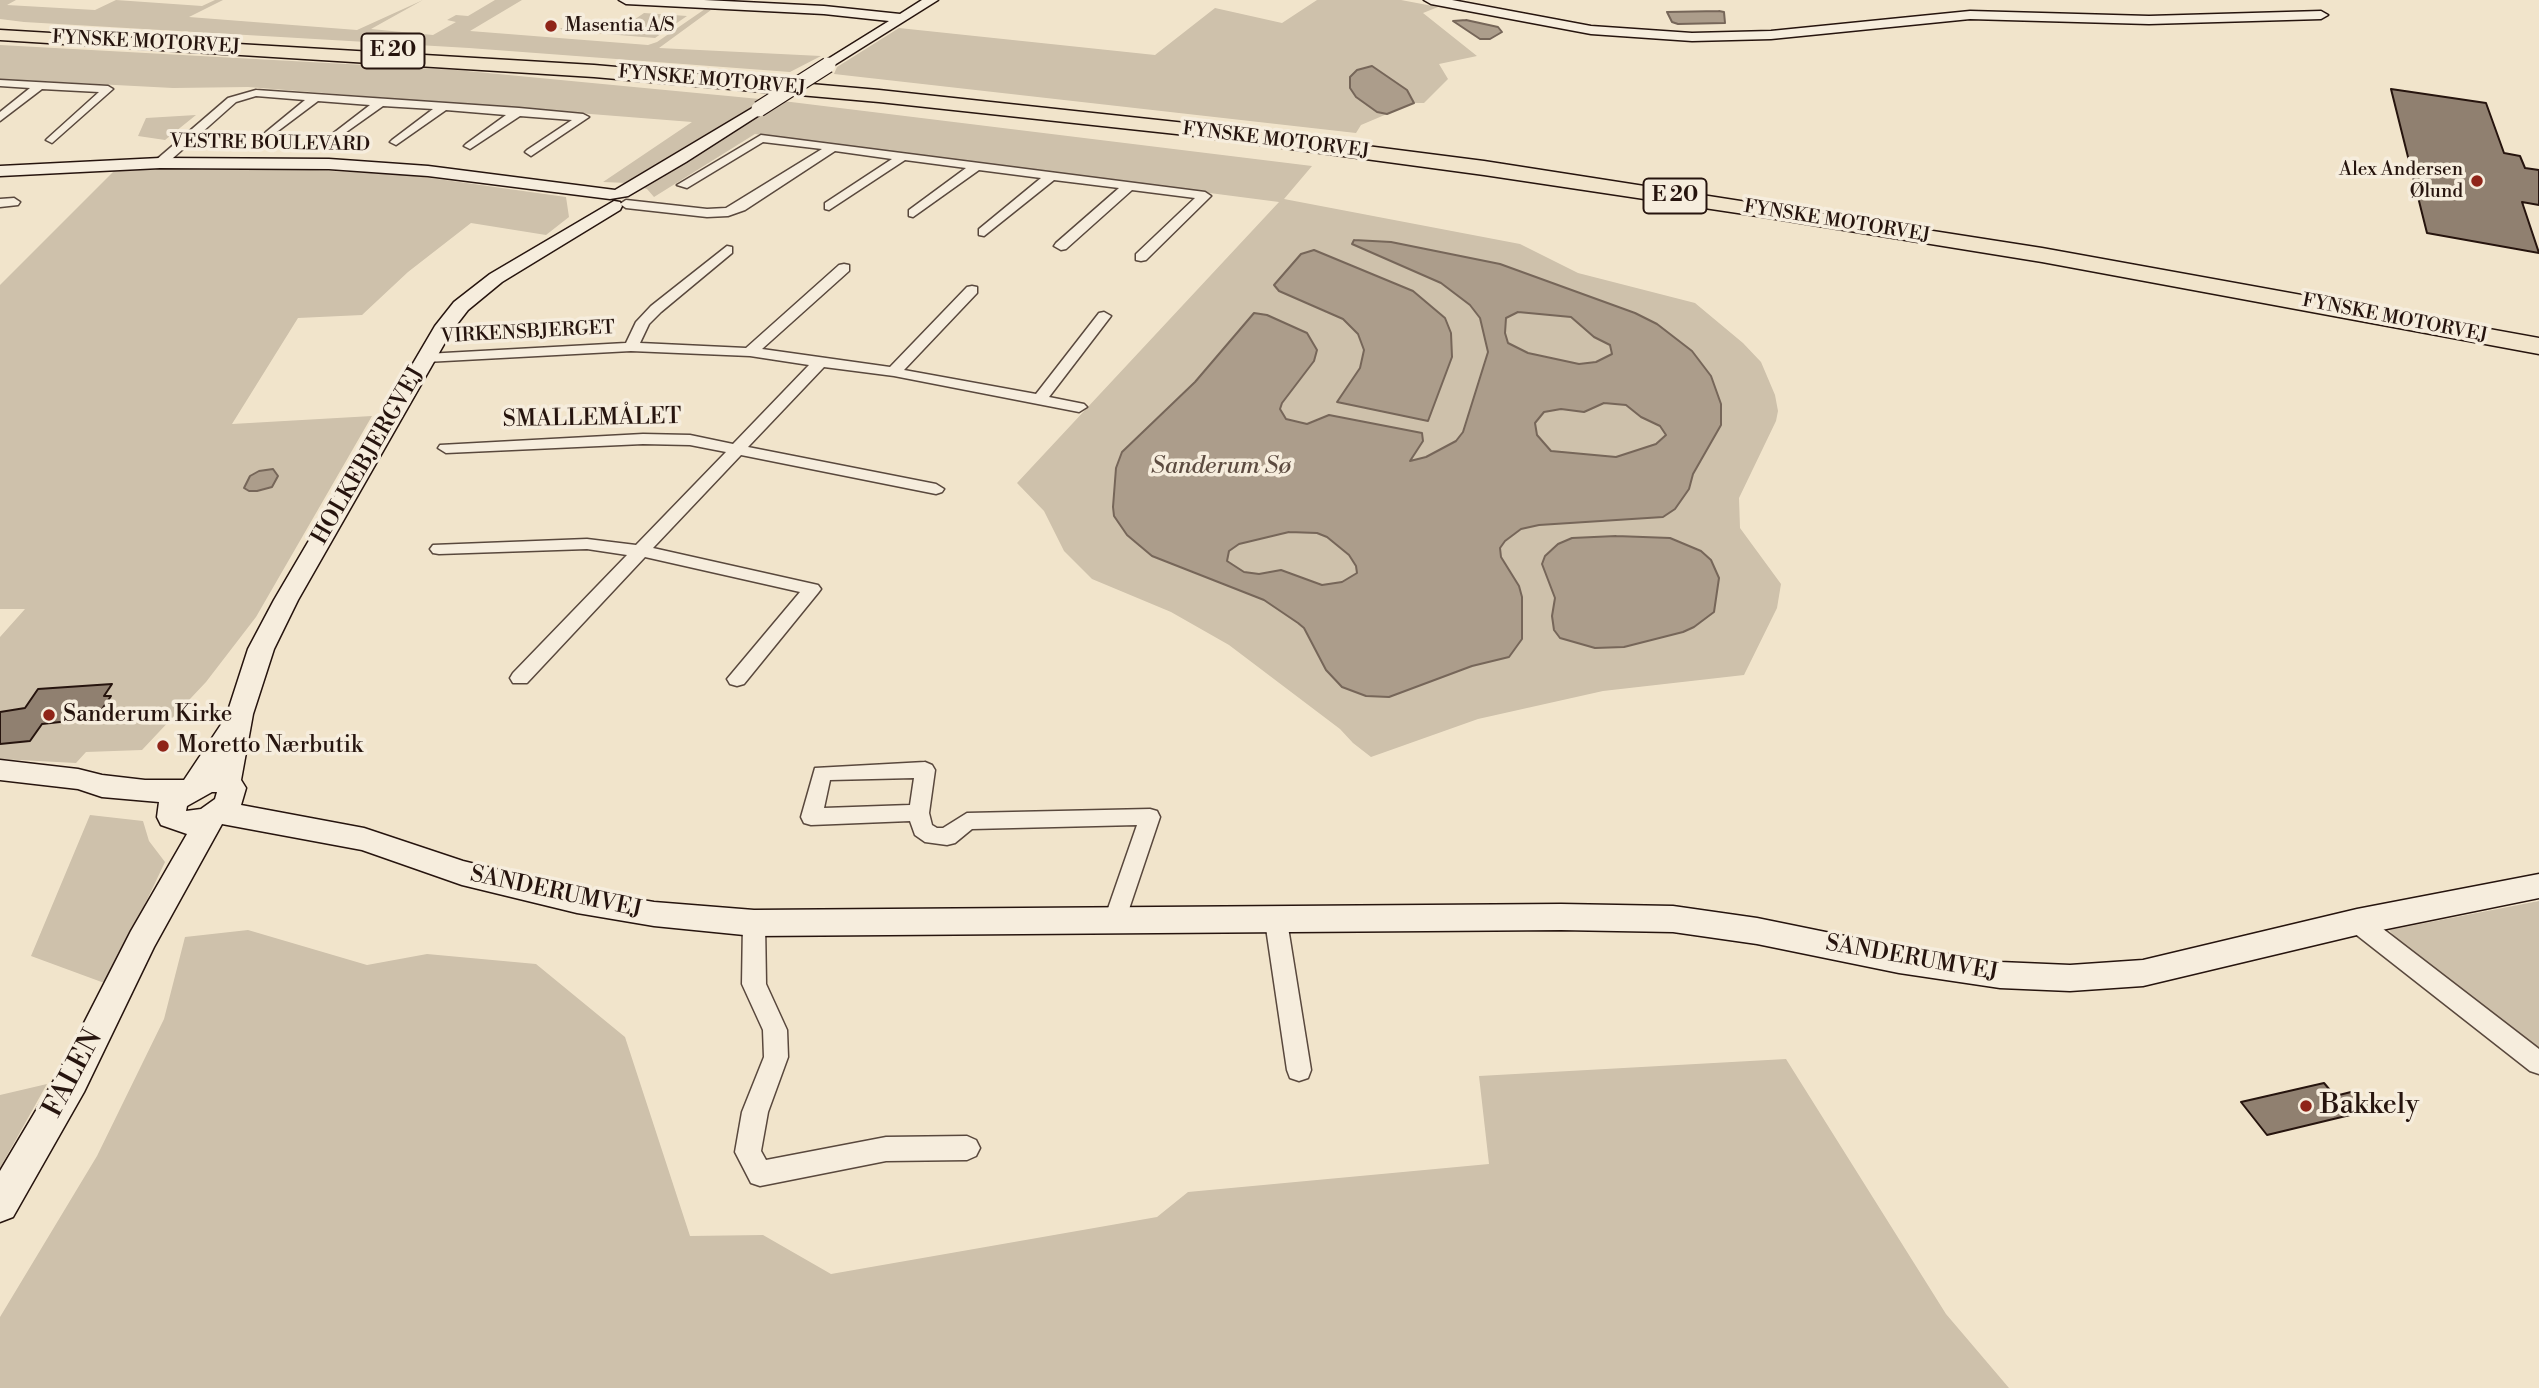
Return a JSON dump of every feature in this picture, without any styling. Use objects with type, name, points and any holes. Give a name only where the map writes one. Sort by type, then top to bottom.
[{"type":"highway","name":"FYNSKE MOTORVEJ","points":[[0,29],[631,66],[887,89],[1200,123],[1473,158],[1754,199],[2194,272],[2539,335]]},
{"type":"highway","name":"FYNSKE MOTORVEJ","points":[[0,35],[594,71],[878,96],[1195,130],[1484,168],[1778,212],[2158,276],[2539,346]]},
{"type":"street","points":[[626,0],[824,10],[903,18]]},
{"type":"street","name":"HOLKEBJERGVEJ","points":[[222,801],[251,673],[286,600],[442,330],[461,306],[496,278],[931,0]]},
{"type":"street","points":[[1430,0],[1591,30],[1692,37],[1771,35],[1970,15],[2149,20],[2274,17]]},
{"type":"street","points":[[0,83],[108,89],[52,140]]},
{"type":"street","points":[[0,118],[40,85]]},
{"type":"street","points":[[160,163],[239,97],[256,93],[383,100],[583,117],[531,152]]},
{"type":"street","points":[[270,134],[317,96]]},
{"type":"street","points":[[335,137],[383,100]]},
{"type":"street","points":[[396,142],[446,106]]},
{"type":"street","points":[[470,146],[519,111]]},
{"type":"street","points":[[683,185],[761,138],[1205,196],[1141,257]]},
{"type":"street","points":[[618,199],[718,213],[741,206],[832,148]]},
{"type":"street","points":[[829,206],[902,157]]},
{"type":"street","name":"VESTRE BOULEVARD","points":[[0,171],[160,163],[354,166],[428,171],[618,199]]},
{"type":"street","points":[[913,213],[976,167]]},
{"type":"street","points":[[984,232],[1051,176]]},
{"type":"street","points":[[1061,246],[1129,186]]},
{"type":"street","points":[[0,203],[14,202]]},
{"type":"street","name":"VIRKENSBJERGET","points":[[631,347],[649,316],[727,250]]},
{"type":"street","points":[[750,352],[844,268]]},
{"type":"street","points":[[894,372],[972,290]]},
{"type":"street","points":[[1039,400],[1104,316]]},
{"type":"street","name":"VIRKENSBJERGET","points":[[426,358],[631,347],[750,352],[894,372],[1079,407]]},
{"type":"street","points":[[520,678],[822,360]]},
{"type":"street","name":"SMALLEMÅLET","points":[[446,448],[643,439],[690,440],[936,489]]},
{"type":"street","points":[[439,549],[587,544],[641,551],[812,589],[737,679]]},
{"type":"street","name":"HOLKEBJERGVEJ","points":[[181,802],[240,714]]},
{"type":"street","points":[[0,770],[78,779],[83,792],[104,801],[134,808],[181,802],[211,781],[222,801],[192,823],[181,802]]},
{"type":"street","points":[[919,813],[811,817],[822,772],[925,770],[919,813],[922,829],[933,836],[947,837],[967,821],[1150,817],[1115,920]]},
{"type":"street","name":"SANDERUMVEJ","points":[[222,801],[364,839],[462,873],[577,901],[654,914],[754,923],[1561,917],[1673,919],[1758,931],[1938,966],[2000,975],[2070,978],[2143,973],[2357,922],[2539,886]]},
{"type":"street","name":"FALEN","points":[[0,1205],[72,1081],[142,940],[222,801]]},
{"type":"street","name":"FALEN","points":[[142,940],[172,848],[181,802]]},
{"type":"street","points":[[1276,921],[1299,1070]]},
{"type":"street","points":[[2357,922],[2539,1063]]},
{"type":"street","points":[[754,923],[754,984],[775,1030],[776,1057],[755,1112],[748,1152],[760,1174],[886,1149],[967,1148]]},
{"type":"shaded area","points":[[0,0],[16,0],[7,5],[95,10],[116,0],[202,6],[215,0],[223,0],[189,17],[357,30],[423,0],[371,29],[433,35],[456,22],[447,20],[456,15],[468,16],[495,0],[522,0],[470,31],[648,45],[657,42],[705,9],[711,10],[659,48],[821,56],[790,72],[469,48],[24,22],[0,19]]},
{"type":"shaded area","points":[[1317,0],[1401,0],[1438,7],[1423,13],[1477,56],[1439,64],[1448,79],[1424,103],[1414,103],[1407,90],[1372,66],[1350,77],[1350,88],[1356,97],[1377,112],[1387,114],[1361,125],[1356,133],[834,74],[837,67],[899,28],[1155,55],[1215,8],[1282,23]]},
{"type":"shaded area","points":[[644,13],[687,16],[655,38],[570,31],[565,33],[560,28],[618,30],[627,27],[625,26]]},
{"type":"shaded area","points":[[0,45],[456,70],[791,102],[1312,166],[1284,199],[1520,244],[1578,273],[1695,303],[1743,343],[1761,362],[1775,395],[1778,411],[1776,421],[1739,498],[1740,528],[1781,584],[1777,608],[1744,675],[1603,691],[1478,719],[1371,757],[1340,729],[1229,645],[1171,612],[1092,579],[1064,551],[1044,511],[1017,483],[1279,202],[755,134],[654,197],[647,189],[628,183],[603,182],[692,122],[248,87],[173,88],[0,79]]},
{"type":"shaded area","points":[[196,115],[165,140],[138,136],[146,118]]},
{"type":"shaded area","points":[[272,168],[409,175],[566,197],[569,217],[546,235],[471,223],[408,272],[362,315],[298,318],[232,424],[372,416],[256,617],[206,682],[142,750],[86,752],[76,763],[0,759],[0,637],[25,609],[0,609],[0,285],[116,169]]},
{"type":"shaded area","points":[[90,815],[143,821],[149,841],[165,862],[107,984],[31,956]]},
{"type":"shaded area","points":[[2539,901],[2539,1060],[2435,983],[2389,930]]},
{"type":"shaded area","points":[[248,930],[367,965],[427,954],[536,964],[625,1037],[690,1236],[763,1235],[831,1274],[1157,1217],[1188,1192],[1489,1164],[1479,1076],[1786,1059],[1946,1314],[2009,1388],[0,1388],[0,1317],[97,1156],[164,1019],[185,937]]},
{"type":"shaded area","points":[[47,1084],[0,1168],[0,1095]]},
{"type":"water","points":[[1667,12],[1724,12],[1725,23],[1678,24],[1672,22]]},
{"type":"water","points":[[1466,20],[1498,27],[1502,32],[1490,39],[1480,39],[1453,21]]},
{"type":"water","points":[[1372,66],[1407,90],[1414,103],[1387,114],[1377,112],[1356,97],[1350,88],[1350,77],[1357,70]]},
{"type":"water","name":"Sanderum Sø","points":[[1354,240],[1391,242],[1500,264],[1635,313],[1657,324],[1692,351],[1711,376],[1721,404],[1721,425],[1693,474],[1689,489],[1675,509],[1663,517],[1539,525],[1521,529],[1505,541],[1500,548],[1501,557],[1519,586],[1522,597],[1522,639],[1509,657],[1472,666],[1389,697],[1366,696],[1342,687],[1326,670],[1304,628],[1298,623],[1264,600],[1152,556],[1127,535],[1114,516],[1113,507],[1116,468],[1122,452],[1195,382],[1254,313],[1267,315],[1307,333],[1317,350],[1314,361],[1282,403],[1280,409],[1286,419],[1307,424],[1329,415],[1422,433],[1423,441],[1410,461],[1426,457],[1456,441],[1463,432],[1488,352],[1480,318],[1470,305],[1441,283],[1352,244]],"holes":[[[1518,312],[1571,317],[1594,337],[1610,345],[1612,354],[1596,362],[1579,364],[1528,353],[1508,343],[1505,333],[1506,318]],[[1604,403],[1626,405],[1641,417],[1660,426],[1666,435],[1656,444],[1616,457],[1551,451],[1537,435],[1535,423],[1544,412],[1561,409],[1584,412]],[[1289,532],[1317,533],[1327,537],[1349,555],[1357,573],[1342,582],[1322,585],[1281,570],[1259,574],[1244,572],[1227,561],[1229,551],[1239,544]]]},
{"type":"water","name":"Sanderum Sø","points":[[1314,250],[1413,291],[1445,318],[1451,333],[1452,357],[1428,421],[1337,402],[1360,368],[1364,350],[1358,334],[1343,319],[1279,291],[1274,285],[1301,254]]},
{"type":"water","points":[[273,469],[278,476],[272,487],[257,491],[244,488],[250,476],[259,471]]},
{"type":"water","points":[[1572,538],[1670,538],[1701,551],[1711,560],[1719,578],[1714,612],[1683,632],[1624,647],[1595,648],[1560,638],[1554,630],[1552,616],[1555,598],[1542,564],[1545,556],[1558,544]]},
{"type":"building","name":"Alex Andersen Ølund","points":[[2391,89],[2486,103],[2504,153],[2520,156],[2525,168],[2539,170],[2539,205],[2522,202],[2539,253],[2427,233]]},
{"type":"building","name":"Sanderum Kirke","points":[[112,684],[104,696],[111,696],[96,718],[42,724],[30,741],[0,744],[0,712],[25,708],[38,689]]},
{"type":"building","name":"Bakkely","points":[[2324,1083],[2335,1096],[2355,1091],[2371,1110],[2267,1135],[2241,1102]]},
{"type":"place","name":"Masentia A/S","points":[[551,26]]},
{"type":"place","name":"Alex Andersen Ølund","points":[[2477,181]]},
{"type":"place","name":"Sanderum Kirke","points":[[49,715]]},
{"type":"place","name":"Moretto Nærbutik","points":[[163,746]]},
{"type":"place","name":"Bakkely","points":[[2306,1106]]}]
